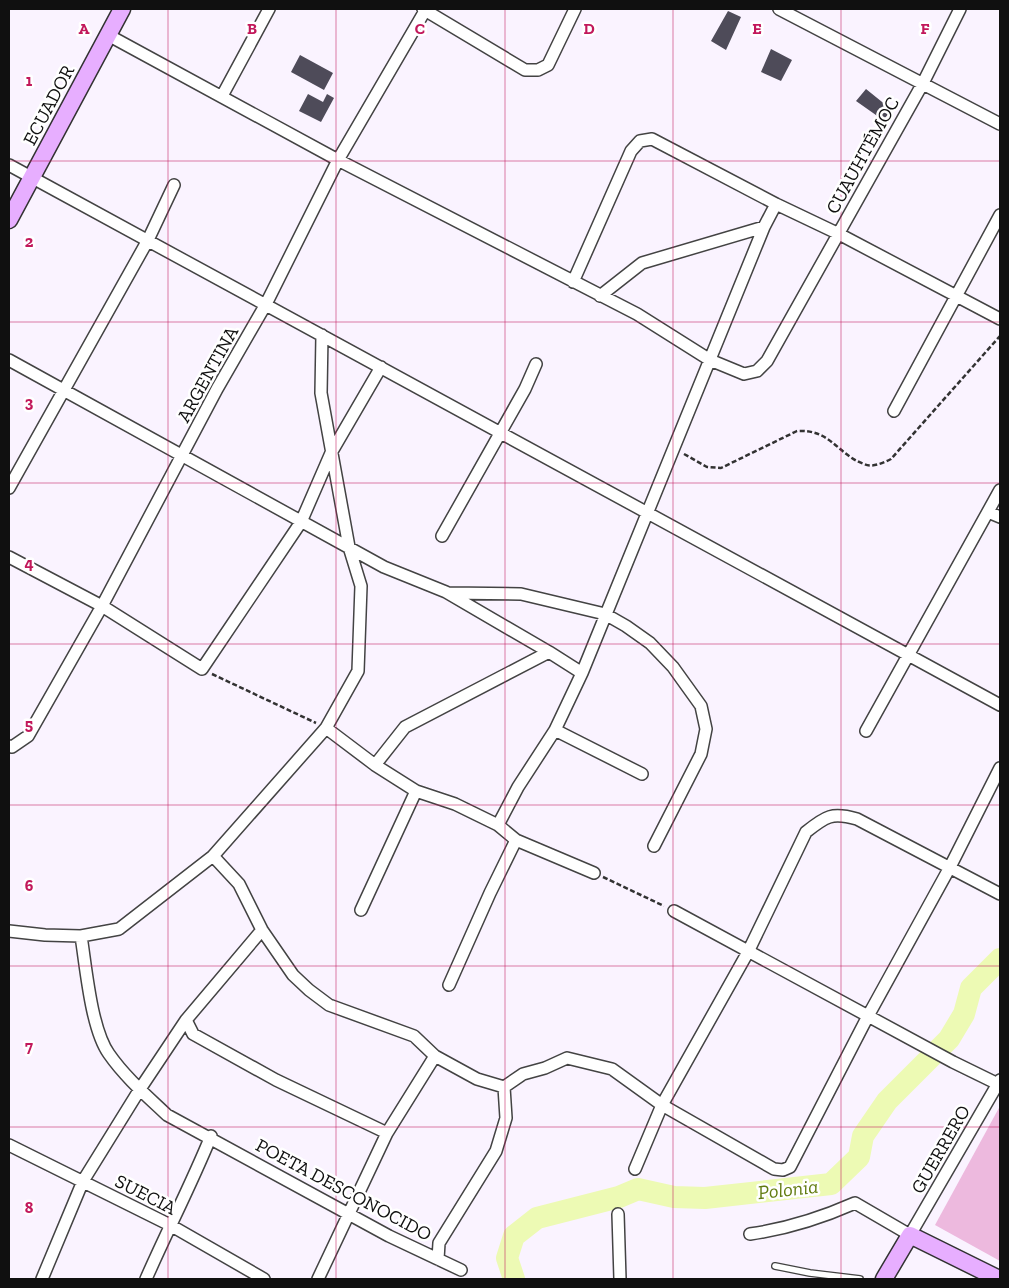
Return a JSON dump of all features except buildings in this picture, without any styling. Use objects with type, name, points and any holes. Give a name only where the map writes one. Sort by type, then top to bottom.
[{"type":"street","name":"ECUADOR","points":[[9,220],[122,9]]},
{"type":"street","points":[[222,96],[269,9]]},
{"type":"street","points":[[425,9],[525,70],[538,70],[548,65],[575,9]]},
{"type":"street","name":"ARGENTINA","points":[[9,746],[12,747],[28,736],[102,606],[217,389],[266,304],[338,160],[425,9]]},
{"type":"street","points":[[778,9],[1000,124]]},
{"type":"street","name":"CUAUHTÉMOC","points":[[573,282],[631,151],[640,140],[652,139],[838,234],[923,83],[960,9]]},
{"type":"street","points":[[108,35],[338,160],[637,314],[710,360],[744,374],[758,371],[767,361],[838,234],[1000,319]]},
{"type":"street","points":[[9,164],[1000,705]]},
{"type":"street","points":[[9,488],[148,240],[174,185]]},
{"type":"street","points":[[498,825],[555,730],[582,673],[764,227],[776,204]]},
{"type":"street","points":[[894,411],[1000,215]]},
{"type":"street","points":[[600,296],[642,263],[764,227]]},
{"type":"street","points":[[9,931],[81,936],[119,929],[213,856],[326,728],[358,671],[360,586],[349,547],[321,393],[322,335]]},
{"type":"street","points":[[9,360],[384,567],[446,592],[582,673]]},
{"type":"street","points":[[442,536],[525,389],[536,364]]},
{"type":"street","points":[[9,556],[102,606],[202,669],[301,522],[331,453],[381,367]]},
{"type":"street","points":[[866,731],[1000,490]]},
{"type":"street","points":[[988,512],[1000,518]]},
{"type":"street","points":[[446,592],[521,594],[605,614],[650,643],[673,667],[701,706],[706,729],[702,754],[654,846]]},
{"type":"street","points":[[375,765],[405,727],[549,652]]},
{"type":"street","points":[[326,728],[375,765],[416,791],[455,804],[498,825],[516,840],[594,873]]},
{"type":"street","points":[[555,730],[642,774]]},
{"type":"street","points":[[504,1087],[523,1074],[566,1058],[582,1060],[612,1069],[662,1106],[774,1169],[783,1170],[790,1167],[868,1016],[950,867],[1000,768]]},
{"type":"street","points":[[360,910],[416,791]]},
{"type":"street","points":[[635,1169],[662,1106],[748,952],[806,832],[823,818],[839,814],[857,819],[1000,894]]},
{"type":"street","points":[[449,985],[516,840]]},
{"type":"street","points":[[213,856],[239,884],[262,930],[293,975],[329,1005],[414,1036],[435,1056],[477,1079],[504,1087]]},
{"type":"street","points":[[674,911],[953,1062],[1000,1083]]},
{"type":"street","points":[[42,1279],[83,1181],[140,1089],[186,1020],[262,930]]},
{"type":"street","name":"POETA DESCONOCIDO","points":[[81,936],[93,1012],[108,1053],[140,1089],[167,1115],[210,1136],[347,1213],[461,1270]]},
{"type":"street","points":[[186,1020],[193,1034],[276,1080],[387,1133]]},
{"type":"street","points":[[318,1279],[347,1213],[387,1133],[435,1056]]},
{"type":"street","name":"GUERRERO","points":[[910,1235],[1000,1083]]},
{"type":"street","points":[[438,1259],[439,1243],[496,1150],[506,1118],[504,1087]]},
{"type":"street","points":[[146,1279],[170,1225],[190,1189],[210,1136]]},
{"type":"street","name":"SUECIA","points":[[9,1144],[170,1225],[264,1279]]},
{"type":"street","points":[[750,1234],[775,1230],[834,1212],[855,1203],[910,1235],[999,1279]]},
{"type":"street","points":[[618,1214],[620,1279]]},
{"type":"street","points":[[884,1279],[910,1235]]},
{"type":"lane","points":[[775,1266],[810,1273],[860,1279]]},
{"type":"path","points":[[675,448],[693,461],[707,467],[721,468],[797,430],[808,430],[819,433],[864,465],[879,464],[891,459],[1000,336]]},
{"type":"path","points":[[202,669],[326,728]]},
{"type":"path","points":[[594,873],[674,911]]},
{"type":"shaded area","points":[[1000,1106],[1000,1261],[935,1225]]},
{"type":"waterway","name":"Polonia","points":[[514,1279],[507,1258],[514,1236],[537,1218],[619,1197],[638,1189],[674,1197],[705,1198],[831,1184],[859,1157],[863,1136],[887,1101],[949,1039],[964,1014],[971,988],[1000,959]]}]
